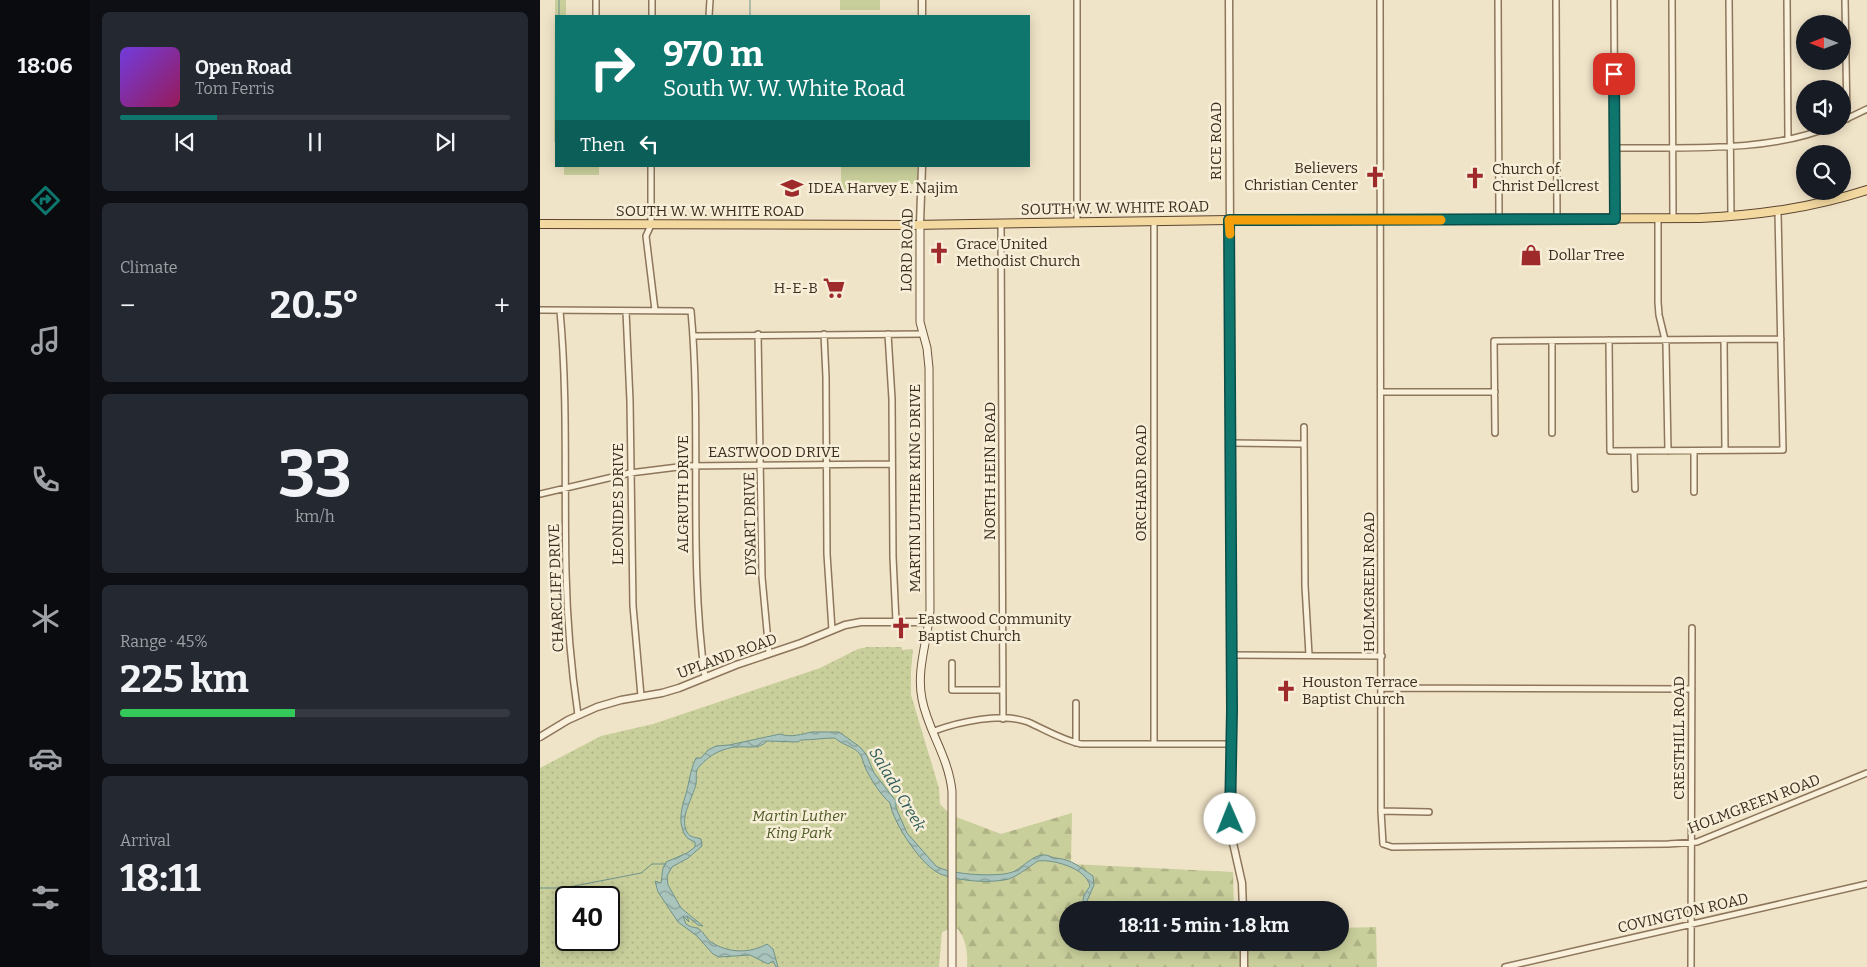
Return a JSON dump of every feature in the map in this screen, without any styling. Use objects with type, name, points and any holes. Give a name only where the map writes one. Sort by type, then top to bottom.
[{"type":"main road","name":"SOUTH W. W. WHITE ROAD","points":[[540,224],[920,224],[1229,220],[1673,218],[1778,212],[1867,190]]},
{"type":"main road","name":"LORD ROAD","points":[[920,224],[920,316],[923,334]]},
{"type":"main road","name":"MARTIN LUTHER KING DRIVE","points":[[923,334],[929,368],[929,622],[922,658],[921,688],[924,706],[948,767],[952,805],[952,967]]},
{"type":"street","points":[[596,0],[596,15]]},
{"type":"street","points":[[652,0],[652,15]]},
{"type":"street","points":[[710,0],[710,15]]},
{"type":"street","points":[[922,0],[922,15]]},
{"type":"street","points":[[1077,0],[1077,222]]},
{"type":"street","name":"RICE ROAD","points":[[1229,0],[1230,819],[1242,883],[1243,901]]},
{"type":"street","name":"HOLMGREEN ROAD","points":[[1380,0],[1381,839],[1384,846],[1691,843],[1867,772]]},
{"type":"street","points":[[1498,0],[1500,219]]},
{"type":"street","points":[[1556,0],[1557,219]]},
{"type":"street","points":[[1614,0],[1615,219]]},
{"type":"street","points":[[1672,0],[1673,218]]},
{"type":"street","points":[[1729,0],[1731,216]]},
{"type":"street","points":[[1787,0],[1788,138]]},
{"type":"street","points":[[1845,0],[1845,80]]},
{"type":"street","points":[[1851,117],[1867,109]]},
{"type":"street","points":[[1615,148],[1730,146],[1804,135]]},
{"type":"street","points":[[540,310],[655,310],[646,236],[651,225],[652,167]]},
{"type":"street","name":"LORD ROAD","points":[[920,224],[922,167]]},
{"type":"street","points":[[1610,340],[1610,451],[1783,450],[1778,212]]},
{"type":"street","points":[[1658,218],[1658,302],[1659,315],[1666,340],[1668,451]]},
{"type":"street","name":"ORCHARD ROAD","points":[[1154,221],[1154,744]]},
{"type":"street","name":"NORTH HEIN ROAD","points":[[1001,223],[1003,719]]},
{"type":"street","name":"CHARCLIFF DRIVE","points":[[560,310],[564,365],[566,573],[569,632],[578,715]]},
{"type":"street","name":"LEONIDES DRIVE","points":[[626,310],[629,366],[633,606],[641,696]]},
{"type":"street","name":"ALGRUTH DRIVE","points":[[655,310],[691,310],[698,589],[704,677]]},
{"type":"street","name":"DYSART DRIVE","points":[[758,334],[762,465],[762,577],[769,653]]},
{"type":"street","points":[[824,334],[827,554],[832,630]]},
{"type":"street","points":[[888,334],[892,399],[892,557],[896,622]]},
{"type":"street","points":[[693,336],[923,334]]},
{"type":"street","points":[[1495,433],[1494,341],[1781,339]]},
{"type":"street","points":[[1724,340],[1725,450]]},
{"type":"street","points":[[1552,341],[1552,433]]},
{"type":"street","points":[[1381,392],[1495,392]]},
{"type":"street","points":[[1304,427],[1305,586],[1309,656]]},
{"type":"street","points":[[1230,443],[1304,444]]},
{"type":"street","points":[[1634,451],[1635,489]]},
{"type":"street","points":[[1694,451],[1694,492]]},
{"type":"street","name":"EASTWOOD DRIVE","points":[[540,494],[630,472],[696,465],[892,464]]},
{"type":"street","name":"UPLAND ROAD","points":[[540,737],[578,715],[605,704],[667,692],[853,623],[929,622]]},
{"type":"street","name":"CRESTHILL ROAD","points":[[1691,967],[1692,628]]},
{"type":"street","points":[[1230,655],[1382,656]]},
{"type":"street","points":[[952,663],[952,690],[1003,690]]},
{"type":"street","points":[[1382,688],[1692,688]]},
{"type":"street","points":[[1076,703],[1076,743]]},
{"type":"street","points":[[934,732],[968,721],[1003,719],[1026,722],[1076,743],[1086,745],[1231,744]]},
{"type":"street","points":[[1381,811],[1429,812]]},
{"type":"street","name":"COVINGTON ROAD","points":[[1505,967],[1867,884]]},
{"type":"street","points":[[1244,951],[1244,967]]},
{"type":"green space","points":[[555,0],[566,0],[566,15],[555,15],[554,142]]},
{"type":"green space","points":[[840,0],[880,0],[880,10],[840,10]]},
{"type":"green space","points":[[564,167],[599,167],[599,175],[564,175]]},
{"type":"green space","points":[[841,167],[917,167],[917,184],[864,185],[864,192],[841,192]]},
{"type":"green space","name":"Martin Luther King Park","points":[[867,647],[902,647],[902,650],[913,649],[911,695],[939,788],[940,804],[951,815],[952,928],[942,932],[939,967],[540,967],[540,768],[601,736],[653,724],[820,668],[858,649]]},
{"type":"green space","points":[[1072,813],[1071,864],[1233,872],[1234,901],[1059,901],[1059,951],[1349,951],[1349,928],[1376,927],[1377,967],[967,967],[965,942],[958,929],[952,928],[951,815],[1001,834]]},
{"type":"water","points":[[812,732],[839,732],[860,747],[866,754],[874,773],[896,801],[896,808],[907,833],[936,866],[952,872],[999,874],[1015,871],[1033,858],[1046,855],[1067,860],[1093,876],[1094,885],[1087,901],[1083,901],[1084,895],[1090,886],[1087,880],[1076,870],[1060,863],[1038,861],[1013,877],[997,881],[965,880],[943,875],[935,871],[918,855],[910,844],[892,812],[890,803],[873,782],[857,751],[835,738],[801,740],[798,742],[767,741],[757,747],[735,747],[721,751],[714,754],[698,768],[696,784],[687,808],[685,826],[688,834],[701,839],[702,846],[688,858],[672,867],[667,876],[668,885],[681,908],[703,926],[698,925],[687,916],[689,922],[683,916],[686,924],[699,929],[711,942],[731,950],[746,951],[767,944],[773,949],[778,967],[776,967],[773,961],[768,964],[750,955],[719,957],[713,954],[697,936],[678,922],[658,892],[655,881],[661,883],[663,868],[666,862],[687,853],[695,847],[695,842],[685,835],[682,828],[681,815],[696,758],[701,758],[708,750],[716,746],[780,734],[800,735]]},
{"type":"waterway","points":[[559,0],[559,15]]},
{"type":"waterway","points":[[750,0],[750,15]]},
{"type":"waterway","points":[[540,888],[564,888],[641,873],[652,864],[666,864]]},
{"type":"slow traffic","points":[[1230,234],[1229,220],[1441,220]]},
{"type":"place","name":"Believers Christian Center","points":[[1375,177]]},
{"type":"place","name":"Church of Christ Dellcrest","points":[[1475,178]]},
{"type":"place","name":"IDEA Harvey E. Najim","points":[[792,188]]},
{"type":"place","name":"Grace United Methodist Church","points":[[939,253]]},
{"type":"place","name":"Dollar Tree","points":[[1531,255]]},
{"type":"place","name":"H-E-B","points":[[834,288]]},
{"type":"place","name":"Eastwood Community Baptist Church","points":[[901,628]]},
{"type":"place","name":"Houston Terrace Baptist Church","points":[[1286,691]]},
{"type":"route","points":[[1230,819],[1229,790],[1232,710],[1230,672],[1229,220],[1615,219],[1614,74]]},
{"type":"water label","name":"Salado Creek","points":[[898,789]]}]
